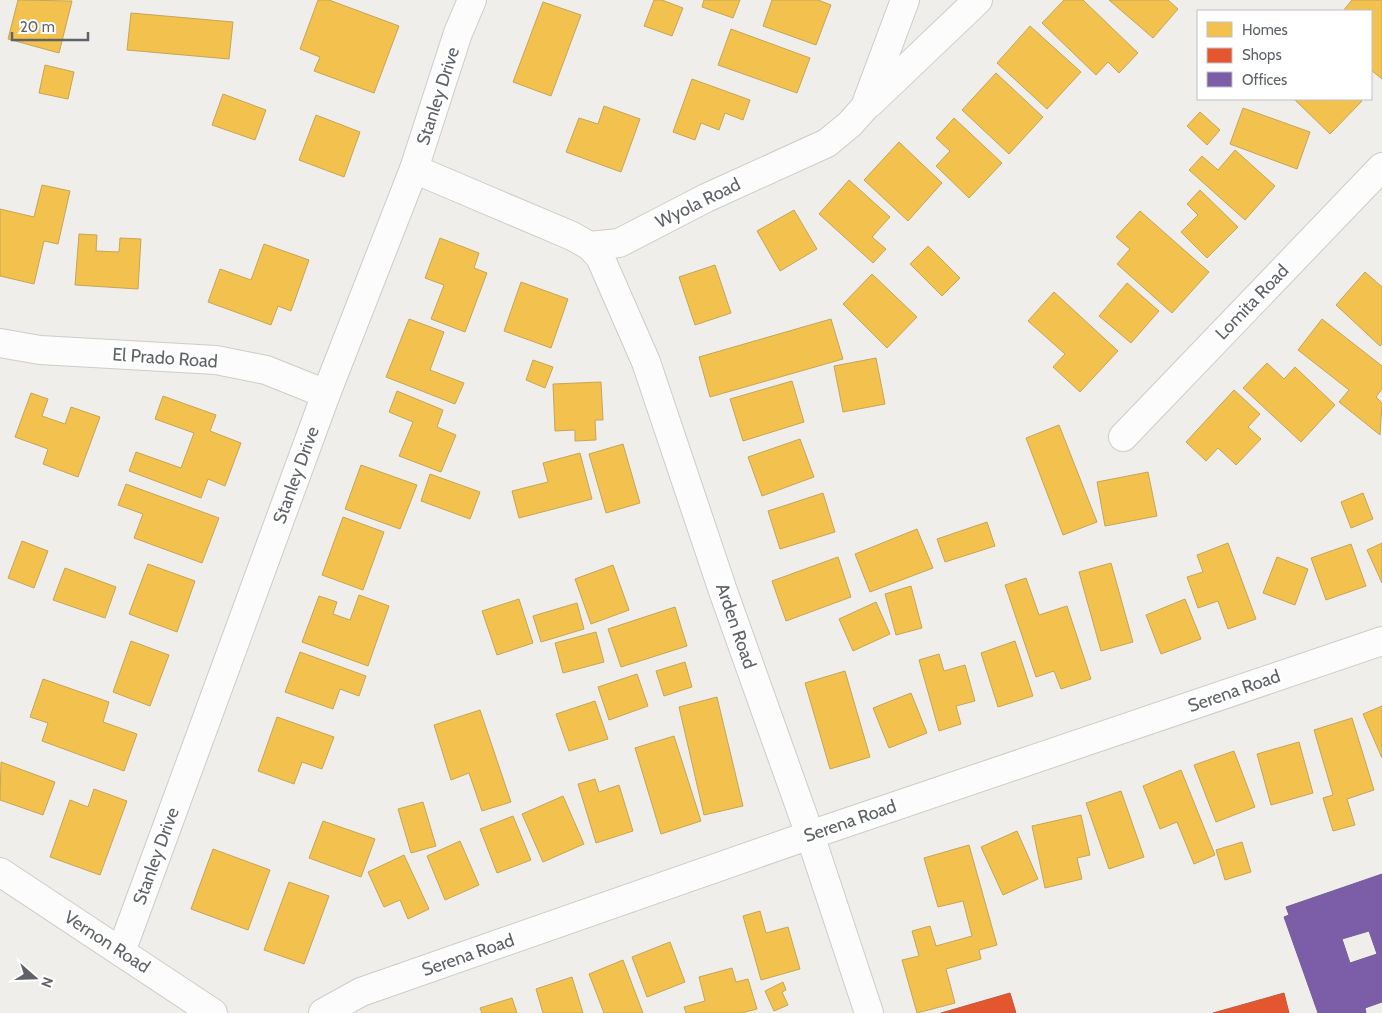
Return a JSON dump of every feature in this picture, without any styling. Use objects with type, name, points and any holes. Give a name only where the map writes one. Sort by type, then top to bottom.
[{"type":"street","name":"Stanley Drive","points":[[121,952],[326,394],[414,169],[458,33],[472,0]]},
{"type":"street","name":"Wyola Road","points":[[590,246],[619,243],[706,198],[827,142],[850,124],[865,107],[905,0]]},
{"type":"street","points":[[865,107],[978,0]]},
{"type":"street","name":"Lomita Road","points":[[1122,437],[1382,167]]},
{"type":"street","points":[[414,169],[572,236],[590,246]]},
{"type":"street","name":"Arden Road","points":[[590,246],[600,258],[646,362],[723,591],[810,835],[870,1013]]},
{"type":"street","name":"El Prado Road","points":[[0,343],[40,350],[216,360],[266,370],[326,394]]},
{"type":"street","name":"Serena Road","points":[[323,1013],[361,992],[810,835],[1382,641]]},
{"type":"street","name":"Vernon Road","points":[[0,872],[213,1013]]},
{"type":"building: Homes","points":[[18,0],[72,1],[59,53],[8,39]]},
{"type":"building: Homes","points":[[318,0],[329,0],[399,26],[374,93],[314,71],[320,57],[300,49]]},
{"type":"building: Homes","points":[[654,0],[662,0],[683,8],[672,36],[644,26]]},
{"type":"building: Homes","points":[[704,0],[740,0],[733,18],[702,7]]},
{"type":"building: Homes","points":[[772,0],[818,0],[831,5],[816,45],[763,26]]},
{"type":"building: Homes","points":[[1064,0],[1083,0],[1138,53],[1119,73],[1108,62],[1096,75],[1042,23]]},
{"type":"building: Homes","points":[[1109,0],[1168,0],[1178,9],[1153,38]]},
{"type":"building: Homes","points":[[1352,0],[1382,0],[1382,79],[1372,71],[1372,10],[1344,10]]},
{"type":"building: Homes","points":[[543,2],[581,15],[551,96],[513,82]]},
{"type":"building: Homes","points":[[131,13],[233,22],[229,59],[127,50]]},
{"type":"building: Homes","points":[[1030,26],[1081,72],[1047,109],[997,63]]},
{"type":"building: Homes","points":[[731,29],[810,58],[797,93],[718,65]]},
{"type":"building: Homes","points":[[45,65],[74,72],[68,99],[39,93]]},
{"type":"building: Homes","points":[[996,73],[1043,117],[1009,154],[962,110]]},
{"type":"building: Homes","points":[[692,79],[750,100],[743,120],[725,113],[719,130],[701,123],[695,140],[673,132]]},
{"type":"building: Homes","points":[[223,94],[266,110],[255,140],[212,125]]},
{"type":"building: Homes","points":[[1295,100],[1362,101],[1330,134]]},
{"type":"building: Homes","points":[[604,106],[640,119],[621,172],[566,152],[579,118],[598,124]]},
{"type":"building: Homes","points":[[1243,108],[1310,132],[1297,169],[1230,144]]},
{"type":"building: Homes","points":[[1200,112],[1220,130],[1207,145],[1187,126]]},
{"type":"building: Homes","points":[[316,115],[360,132],[344,177],[299,160]]},
{"type":"building: Homes","points":[[954,118],[1002,163],[969,198],[936,166],[950,151],[936,138]]},
{"type":"building: Homes","points":[[899,142],[942,183],[908,221],[864,180]]},
{"type":"building: Homes","points":[[1235,150],[1275,186],[1245,220],[1189,170],[1202,156],[1218,170]]},
{"type":"building: Homes","points":[[849,180],[890,217],[872,237],[886,249],[873,263],[819,214]]},
{"type":"building: Homes","points":[[42,185],[70,191],[58,244],[44,241],[34,284],[0,276],[0,209],[34,217]]},
{"type":"building: Homes","points":[[1200,190],[1238,227],[1207,258],[1181,232],[1198,215],[1187,204]]},
{"type":"building: Homes","points":[[794,210],[817,249],[780,271],[757,231]]},
{"type":"building: Homes","points":[[1140,211],[1209,272],[1172,313],[1117,264],[1130,249],[1116,237]]},
{"type":"building: Homes","points":[[79,234],[97,235],[96,251],[119,252],[120,238],[141,239],[138,289],[75,285]]},
{"type":"building: Homes","points":[[440,238],[479,253],[474,268],[487,273],[465,332],[431,319],[444,285],[425,278]]},
{"type":"building: Homes","points":[[264,244],[309,260],[291,311],[278,306],[271,325],[208,302],[220,269],[251,280]]},
{"type":"building: Homes","points":[[928,246],[960,278],[942,296],[910,264]]},
{"type":"building: Homes","points":[[715,265],[731,313],[695,325],[679,277]]},
{"type":"building: Homes","points":[[1365,272],[1382,287],[1382,344],[1380,346],[1336,305]]},
{"type":"building: Homes","points":[[872,274],[917,317],[887,348],[843,304]]},
{"type":"building: Homes","points":[[521,282],[568,299],[551,348],[504,331]]},
{"type":"building: Homes","points":[[1127,283],[1159,311],[1131,343],[1099,316]]},
{"type":"building: Homes","points":[[1054,292],[1118,351],[1080,392],[1053,367],[1065,354],[1028,321]]},
{"type":"building: Homes","points":[[409,319],[444,332],[430,370],[464,383],[455,404],[386,377]]},
{"type":"building: Homes","points":[[831,319],[843,359],[710,397],[699,357]]},
{"type":"building: Homes","points":[[1322,319],[1382,366],[1382,389],[1376,397],[1382,403],[1380,435],[1339,402],[1349,390],[1298,350]]},
{"type":"building: Homes","points":[[876,358],[885,404],[843,412],[834,366]]},
{"type":"building: Homes","points":[[533,360],[553,367],[545,388],[526,380]]},
{"type":"building: Homes","points":[[1267,363],[1284,379],[1295,367],[1335,405],[1301,442],[1243,388]]},
{"type":"building: Homes","points":[[792,381],[804,422],[743,441],[730,399]]},
{"type":"building: Homes","points":[[601,382],[603,420],[595,420],[596,440],[575,441],[575,430],[555,431],[553,384]]},
{"type":"building: Homes","points":[[1234,390],[1260,414],[1248,427],[1261,439],[1236,465],[1218,448],[1206,461],[1186,442]]},
{"type":"building: Homes","points":[[397,391],[443,410],[437,427],[456,435],[441,472],[399,456],[413,422],[389,412]]},
{"type":"building: Homes","points":[[31,393],[48,399],[42,416],[65,424],[71,407],[100,417],[78,477],[43,464],[48,449],[15,437]]},
{"type":"building: Homes","points":[[163,396],[216,415],[210,431],[241,443],[225,486],[208,479],[201,498],[129,471],[136,452],[181,468],[194,433],[155,419]]},
{"type":"building: Homes","points":[[1059,425],[1097,522],[1063,535],[1026,438]]},
{"type":"building: Homes","points":[[800,439],[814,477],[762,496],[748,457]]},
{"type":"building: Homes","points":[[623,444],[640,503],[606,513],[589,454]]},
{"type":"building: Homes","points":[[580,453],[592,499],[519,518],[512,491],[548,482],[543,463]]},
{"type":"building: Homes","points":[[361,465],[417,485],[400,529],[345,509]]},
{"type":"building: Homes","points":[[1148,472],[1157,516],[1105,526],[1097,482]]},
{"type":"building: Homes","points":[[430,474],[480,492],[470,519],[421,501]]},
{"type":"building: Homes","points":[[126,484],[219,518],[202,563],[134,538],[143,514],[118,505]]},
{"type":"building: Homes","points":[[823,493],[835,532],[780,549],[768,511]]},
{"type":"building: Homes","points":[[1363,493],[1373,519],[1351,528],[1341,502]]},
{"type":"building: Homes","points":[[343,517],[384,532],[363,590],[322,575]]},
{"type":"building: Homes","points":[[987,522],[995,546],[945,562],[937,539]]},
{"type":"building: Homes","points":[[917,529],[933,568],[870,592],[855,554]]},
{"type":"building: Homes","points":[[22,541],[48,551],[34,588],[8,578]]},
{"type":"building: Homes","points":[[1228,543],[1256,619],[1228,629],[1218,601],[1198,608],[1187,577],[1203,572],[1197,555]]},
{"type":"building: Homes","points":[[1382,543],[1382,583],[1367,550]]},
{"type":"building: Homes","points":[[1351,544],[1366,586],[1326,600],[1311,558]]},
{"type":"building: Homes","points":[[838,557],[851,597],[786,621],[772,581]]},
{"type":"building: Homes","points":[[1277,557],[1308,569],[1295,605],[1263,593]]},
{"type":"building: Homes","points":[[1111,563],[1133,642],[1101,651],[1079,572]]},
{"type":"building: Homes","points":[[148,564],[195,581],[177,632],[129,614]]},
{"type":"building: Homes","points":[[613,565],[629,610],[591,624],[575,579]]},
{"type":"building: Homes","points":[[65,568],[116,587],[105,618],[53,600]]},
{"type":"building: Homes","points":[[1026,578],[1039,615],[1067,606],[1091,679],[1061,689],[1054,671],[1036,677],[1005,585]]},
{"type":"building: Homes","points":[[911,586],[922,628],[896,635],[885,594]]},
{"type":"building: Homes","points":[[359,595],[389,606],[368,666],[302,642],[319,596],[337,602],[333,614],[350,620]]},
{"type":"building: Homes","points":[[519,599],[533,643],[497,655],[482,611]]},
{"type":"building: Homes","points":[[1185,599],[1201,639],[1161,654],[1146,615]]},
{"type":"building: Homes","points":[[876,602],[890,634],[853,651],[839,619]]},
{"type":"building: Homes","points":[[577,603],[584,629],[541,642],[533,616]]},
{"type":"building: Homes","points":[[675,607],[687,646],[621,667],[608,629]]},
{"type":"building: Homes","points":[[596,632],[604,662],[563,673],[555,643]]},
{"type":"building: Homes","points":[[131,641],[169,655],[150,706],[113,692]]},
{"type":"building: Homes","points":[[1015,641],[1033,696],[998,707],[981,653]]},
{"type":"building: Homes","points":[[300,652],[366,676],[359,696],[340,689],[333,709],[285,692]]},
{"type":"building: Homes","points":[[939,654],[944,671],[965,665],[975,701],[956,706],[961,724],[939,731],[919,660]]},
{"type":"building: Homes","points":[[685,662],[692,687],[664,696],[656,671]]},
{"type":"building: Homes","points":[[845,671],[870,757],[830,769],[805,683]]},
{"type":"building: Homes","points":[[637,674],[648,706],[609,720],[598,687]]},
{"type":"building: Homes","points":[[43,679],[109,702],[103,722],[137,734],[124,771],[42,741],[48,723],[30,717]]},
{"type":"building: Homes","points":[[911,693],[927,733],[889,748],[873,708]]},
{"type":"building: Homes","points":[[717,697],[743,806],[704,815],[679,707]]},
{"type":"building: Homes","points":[[595,701],[608,739],[569,751],[556,714]]},
{"type":"building: Homes","points":[[1382,706],[1382,758],[1363,714]]},
{"type":"building: Homes","points":[[480,710],[511,802],[482,811],[469,773],[451,780],[434,725]]},
{"type":"building: Homes","points":[[277,717],[334,737],[322,769],[302,762],[294,784],[258,771]]},
{"type":"building: Homes","points":[[1352,718],[1374,790],[1347,799],[1355,825],[1333,831],[1323,798],[1333,795],[1314,730]]},
{"type":"building: Homes","points":[[674,736],[701,821],[661,834],[635,748]]},
{"type":"building: Homes","points":[[1299,742],[1313,793],[1271,805],[1257,754]]},
{"type":"building: Homes","points":[[1234,751],[1255,807],[1216,822],[1194,765]]},
{"type":"building: Homes","points":[[1,762],[55,782],[43,815],[0,800]]},
{"type":"building: Homes","points":[[1181,770],[1215,855],[1194,864],[1177,822],[1160,829],[1143,786]]},
{"type":"building: Homes","points":[[595,779],[599,792],[619,785],[633,831],[596,843],[578,784]]},
{"type":"building: Homes","points":[[94,789],[127,801],[100,875],[50,857],[70,800],[88,807]]},
{"type":"building: Homes","points":[[1121,791],[1144,857],[1109,869],[1086,803]]},
{"type":"building: Homes","points":[[563,796],[584,844],[543,862],[522,814]]},
{"type":"building: Homes","points":[[423,802],[436,846],[411,853],[398,809]]},
{"type":"building: Homes","points":[[1081,815],[1090,855],[1077,858],[1082,879],[1045,888],[1032,826]]},
{"type":"building: Homes","points":[[513,816],[531,860],[497,873],[480,829]]},
{"type":"building: Homes","points":[[323,821],[375,839],[361,877],[309,858]]},
{"type":"building: Homes","points":[[1017,831],[1038,879],[1003,895],[981,847]]},
{"type":"building: Homes","points":[[460,841],[479,885],[445,900],[427,856]]},
{"type":"building: Homes","points":[[1242,842],[1251,872],[1225,880],[1216,850]]},
{"type":"building: Homes","points":[[969,845],[997,945],[979,950],[981,959],[946,969],[955,1003],[917,1013],[902,960],[919,956],[912,931],[930,926],[936,946],[972,936],[963,901],[938,907],[924,858]]},
{"type":"building: Homes","points":[[213,849],[270,870],[248,930],[191,909]]},
{"type":"building: Homes","points":[[404,855],[429,909],[408,919],[400,900],[384,907],[368,872]]},
{"type":"building: Homes","points":[[289,882],[329,896],[304,964],[264,950]]},
{"type":"building: Homes","points":[[760,911],[766,933],[788,927],[800,969],[761,980],[743,916]]},
{"type":"building: Homes","points":[[670,942],[685,982],[647,997],[632,957]]},
{"type":"building: Homes","points":[[623,960],[643,1013],[604,1013],[589,974]]},
{"type":"building: Homes","points":[[732,968],[736,982],[748,979],[757,1009],[742,1013],[686,1013],[684,1007],[705,1001],[699,977]]},
{"type":"building: Homes","points":[[572,977],[583,1013],[543,1013],[536,989]]},
{"type":"building: Homes","points":[[783,982],[786,990],[782,992],[788,1005],[774,1011],[765,991]]},
{"type":"building: Homes","points":[[512,998],[517,1013],[482,1013],[480,1008]]},
{"type":"building: Shops","points":[[1010,993],[1016,1013],[941,1013]]},
{"type":"building: Shops","points":[[1284,993],[1289,1013],[1213,1013]]},
{"type":"building: Offices","points":[[1382,874],[1382,1002],[1365,1008],[1366,1013],[1318,1013],[1284,917],[1289,915],[1286,907]],"holes":[[[1369,931],[1377,954],[1350,963],[1342,939]]]}]
